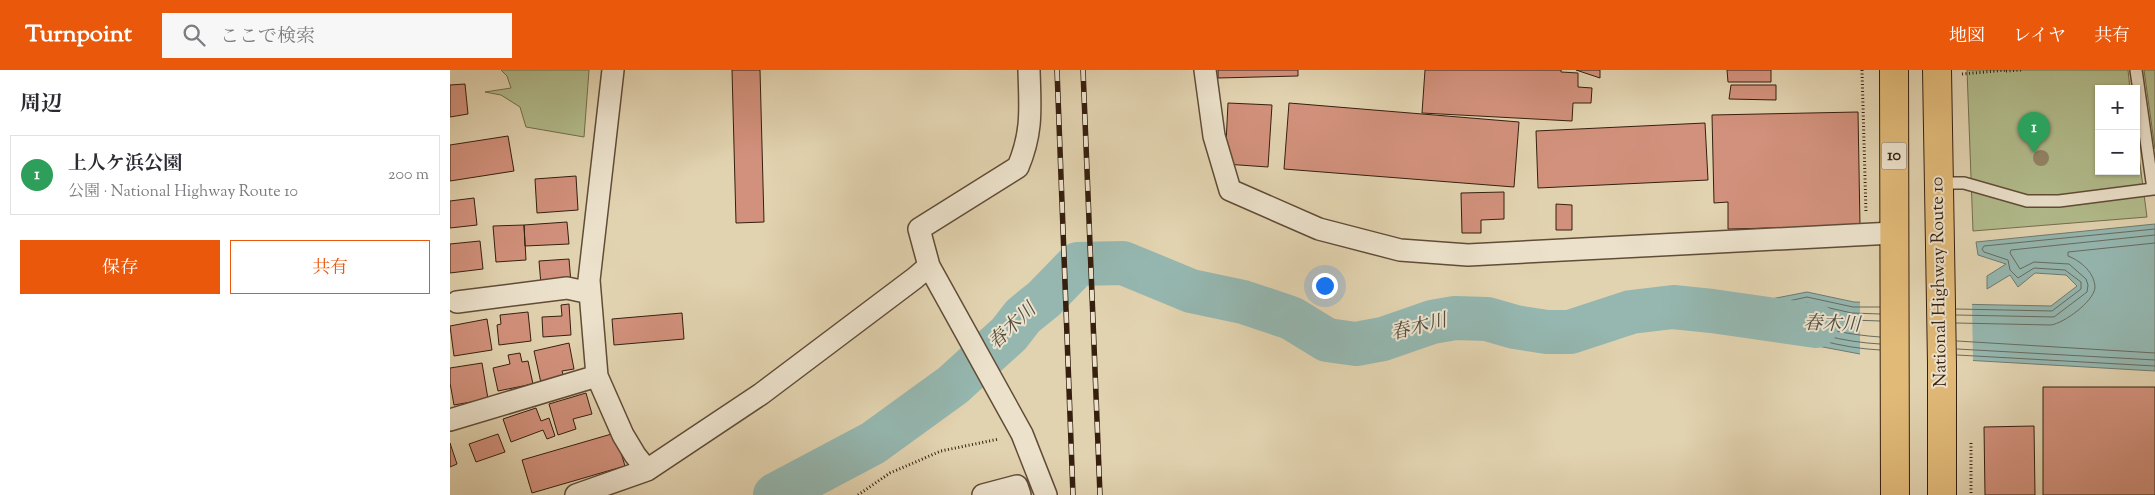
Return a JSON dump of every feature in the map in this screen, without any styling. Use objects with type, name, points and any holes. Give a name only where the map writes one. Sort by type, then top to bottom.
[{"type":"highway","name":"10","points":[[1894,70],[1893,237],[1896,495]]},
{"type":"highway","name":"National Highway Route 10","points":[[1942,495],[1942,364],[1938,183],[1949,72]]},
{"type":"street","points":[[613,70],[589,280],[597,376],[623,435],[635,456],[647,470]]},
{"type":"street","points":[[1029,70],[1031,125],[1025,151],[1018,167],[918,229],[932,271],[1022,434],[1046,495]]},
{"type":"street","points":[[1205,70],[1214,136],[1230,190],[1319,229],[1400,250],[1468,255],[1866,235],[1893,237]]},
{"type":"street","points":[[576,495],[647,470],[761,394],[916,278],[932,271]]},
{"type":"street","points":[[457,302],[567,288],[590,293]]},
{"type":"street","points":[[450,420],[597,376]]},
{"type":"street","points":[[982,495],[1017,486],[1020,495]]},
{"type":"lane","points":[[1938,183],[1964,183],[2027,200],[2059,201],[2152,189],[2136,70]]},
{"type":"path","points":[[1862,70],[1866,235]]},
{"type":"path","points":[[1949,72],[2021,70]]},
{"type":"path","points":[[858,495],[890,474],[941,451],[1022,434]]},
{"type":"green space","points":[[501,70],[589,70],[584,137],[526,127],[520,107],[501,95],[485,92],[511,88],[507,76]]},
{"type":"green space","points":[[1967,70],[2128,70],[2130,85],[2095,85],[2095,175],[2140,175],[2140,164],[2147,217],[1973,231]]},
{"type":"green space","points":[[2144,70],[2155,70],[2155,149]]},
{"type":"water","points":[[2155,224],[2155,371],[1860,354],[1807,344],[1754,323],[1766,300],[1807,292],[1854,302],[2051,306],[2077,286],[2066,275],[2035,273],[2018,287],[2010,275],[1987,289],[1987,276],[2006,264],[1978,255],[1976,242]]},
{"type":"pier","points":[[1860,299],[1972,302],[1973,363],[1860,357]]},
{"type":"building","points":[[732,70],[760,70],[764,222],[736,223]]},
{"type":"building","points":[[1218,70],[1298,70],[1298,76],[1218,78]]},
{"type":"building","points":[[1425,70],[1561,70],[1561,72],[1578,73],[1578,87],[1592,88],[1591,103],[1573,103],[1572,121],[1422,113]]},
{"type":"building","points":[[1576,70],[1600,70],[1600,78]]},
{"type":"building","points":[[1727,70],[1771,70],[1771,82],[1728,82]]},
{"type":"building","points":[[465,84],[468,114],[450,117],[450,85]]},
{"type":"building","points":[[1731,85],[1776,85],[1776,100],[1729,99]]},
{"type":"building","points":[[1228,103],[1272,105],[1268,167],[1225,164]]},
{"type":"building","points":[[1289,103],[1519,122],[1514,187],[1284,169]]},
{"type":"building","points":[[1858,112],[1860,226],[1728,229],[1728,202],[1714,203],[1712,115]]},
{"type":"building","points":[[1705,123],[1708,180],[1538,188],[1536,131]]},
{"type":"building","points":[[508,136],[514,171],[450,181],[450,145]]},
{"type":"building","points":[[576,176],[578,210],[537,213],[535,179]]},
{"type":"building","points":[[1504,192],[1504,219],[1481,220],[1481,233],[1462,233],[1461,193]]},
{"type":"building","points":[[474,198],[477,225],[450,228],[450,201]]},
{"type":"building","points":[[1556,204],[1572,205],[1572,230],[1556,230]]},
{"type":"building","points":[[567,222],[569,244],[525,246],[524,225]]},
{"type":"building","points":[[524,225],[526,260],[496,262],[493,226]]},
{"type":"building","points":[[480,241],[483,269],[450,273],[450,244]]},
{"type":"building","points":[[569,259],[571,283],[541,285],[539,261]]},
{"type":"building","points":[[569,304],[571,335],[543,337],[542,317],[562,316],[561,305]]},
{"type":"building","points":[[528,312],[531,341],[499,345],[497,325],[501,324],[500,315]]},
{"type":"building","points":[[682,313],[684,339],[614,345],[612,319]]},
{"type":"building","points":[[487,319],[492,350],[454,356],[450,326]]},
{"type":"building","points":[[569,343],[574,369],[562,371],[564,378],[541,383],[534,351]]},
{"type":"building","points":[[520,353],[522,362],[528,361],[533,384],[498,391],[493,368],[510,364],[508,355]]},
{"type":"building","points":[[482,363],[488,399],[454,405],[450,383],[450,368]]},
{"type":"building","points":[[2043,387],[2155,387],[2155,495],[2043,495]]},
{"type":"building","points":[[586,393],[592,414],[573,419],[576,429],[558,435],[549,404]]},
{"type":"building","points":[[536,408],[541,421],[549,418],[555,436],[547,439],[543,430],[511,442],[503,419]]},
{"type":"building","points":[[2034,426],[2035,495],[1985,495],[1984,427]]},
{"type":"building","points":[[615,433],[625,466],[532,493],[522,460]]},
{"type":"building","points":[[498,434],[505,452],[476,462],[469,444]]},
{"type":"building","points":[[450,443],[457,464],[450,467]]},
{"type":"waterway","name":"春木川","points":[[775,495],[873,443],[953,385],[1009,334],[1023,316],[1044,299],[1078,264],[1123,263],[1191,291],[1243,302],[1291,318],[1327,340],[1356,344],[1383,339],[1432,322],[1455,318],[1487,319],[1515,327],[1547,332],[1570,332],[1631,312],[1673,307],[1816,326]]},
{"type":"railway","points":[[1057,70],[1073,495]]},
{"type":"railway","points":[[1083,70],[1100,495]]},
{"type":"place","name":"上人ケ浜公園","points":[[2034,153]]}]
